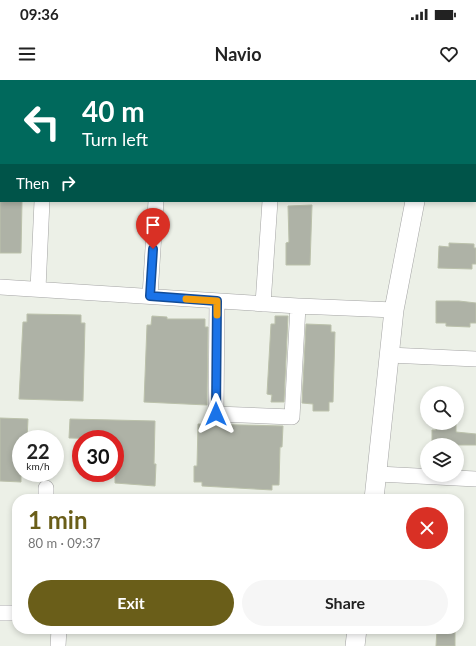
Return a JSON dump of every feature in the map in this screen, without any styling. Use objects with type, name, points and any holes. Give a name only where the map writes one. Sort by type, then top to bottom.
[{"type":"street","points":[[38,289],[42,202]]},
{"type":"street","points":[[150,296],[156,202]]},
{"type":"street","points":[[263,304],[270,202]]},
{"type":"street","points":[[375,494],[394,310],[415,202]]},
{"type":"street","points":[[0,286],[263,304],[394,310]]},
{"type":"street","points":[[217,301],[216,414],[292,417],[298,306]]},
{"type":"street","points":[[389,355],[476,359]]},
{"type":"street","points":[[378,474],[476,479]]},
{"type":"street","points":[[0,613],[12,613]]},
{"type":"street","points":[[58,646],[59,634]]},
{"type":"street","points":[[355,646],[356,634]]},
{"type":"building","points":[[0,202],[22,202],[21,253],[0,253]]},
{"type":"building","points":[[312,205],[310,265],[286,265],[286,243],[289,242],[288,206]]},
{"type":"building","points":[[449,243],[474,244],[474,248],[476,248],[476,264],[472,264],[472,269],[438,268],[439,246],[449,247]]},
{"type":"building","points":[[436,301],[476,303],[476,323],[470,323],[470,327],[446,326],[446,323],[436,323]]},
{"type":"building","points":[[27,314],[81,315],[81,323],[85,323],[83,401],[19,399],[23,322],[27,322]]},
{"type":"building","points":[[152,316],[167,317],[167,319],[205,319],[205,327],[208,327],[207,405],[144,402],[147,325],[151,325]]},
{"type":"building","points":[[275,316],[288,316],[284,402],[271,402],[272,395],[267,394],[271,324],[275,324]]},
{"type":"building","points":[[306,324],[331,325],[331,332],[335,332],[333,402],[329,402],[329,411],[313,411],[313,404],[302,403]]},
{"type":"building","points":[[0,418],[28,419],[27,430],[12,430],[12,482],[0,481]]},
{"type":"building","points":[[70,419],[155,421],[155,486],[115,483],[124,482],[124,430],[72,430],[72,438],[69,438]]},
{"type":"building","points":[[198,424],[283,426],[282,447],[280,447],[279,485],[272,485],[272,490],[202,486],[202,482],[194,482],[194,466],[197,466]]},
{"type":"building","points":[[432,430],[456,430],[456,432],[476,434],[476,445],[464,445],[464,438],[432,438]]},
{"type":"building","points":[[437,634],[455,634],[455,646],[436,646]]},
{"type":"slow traffic","points":[[186,299],[217,301],[217,315]]},
{"type":"route","points":[[153,249],[150,296],[217,301],[216,414]]}]
